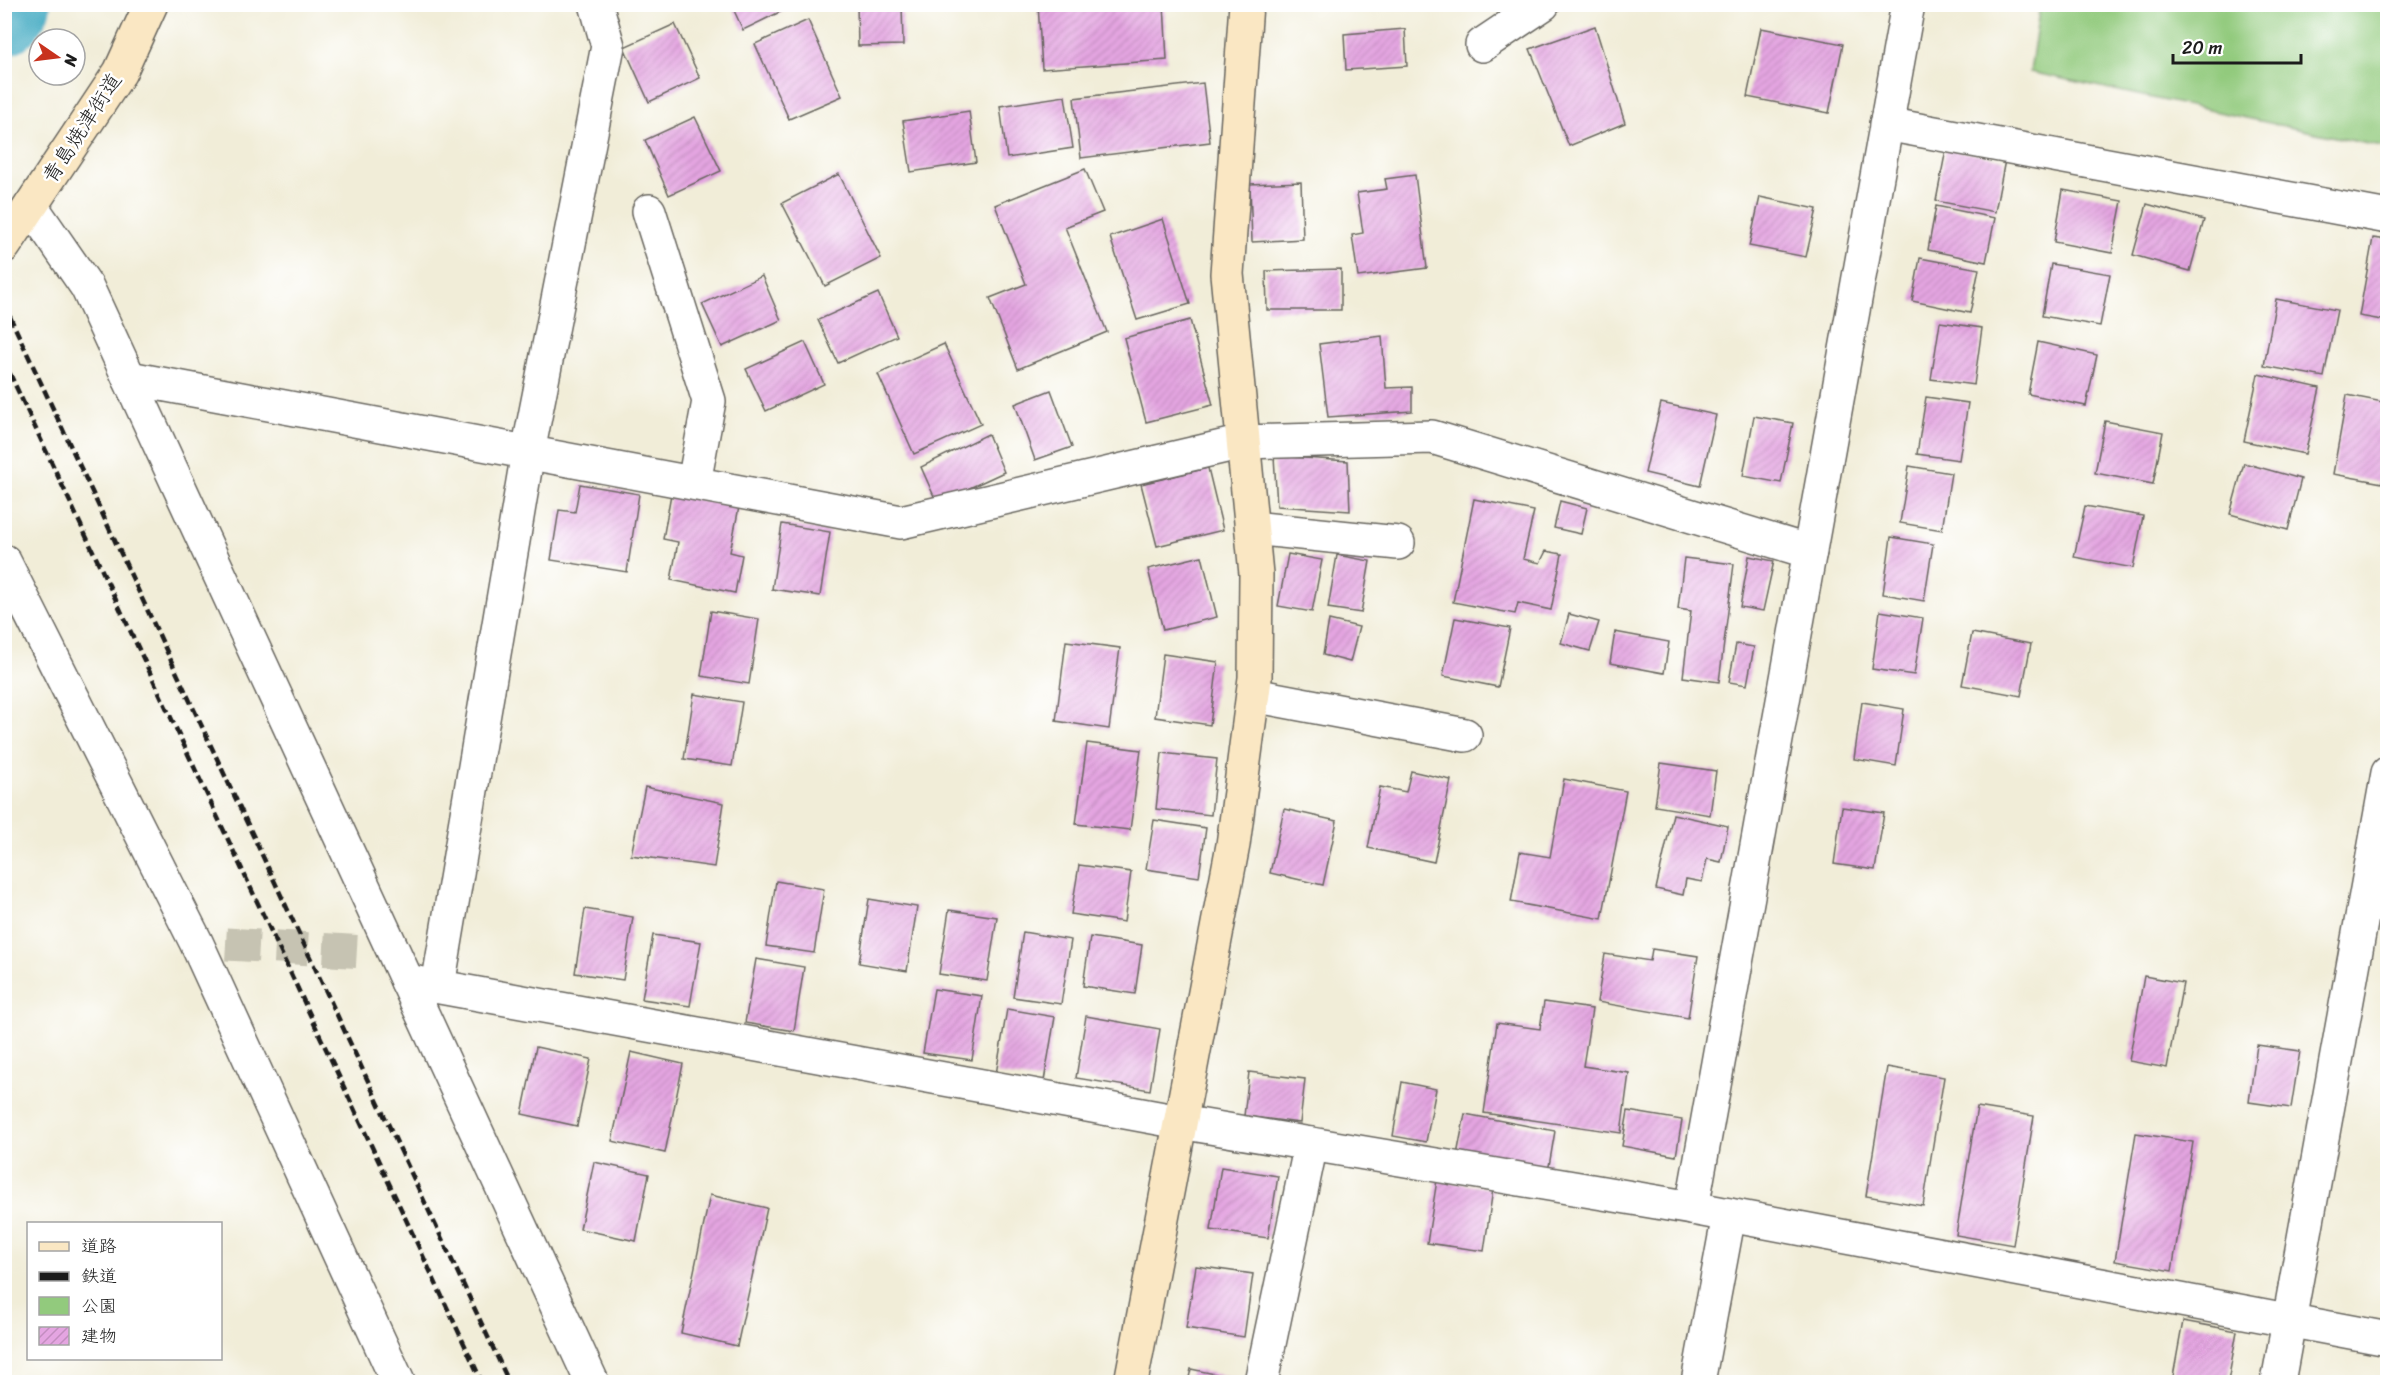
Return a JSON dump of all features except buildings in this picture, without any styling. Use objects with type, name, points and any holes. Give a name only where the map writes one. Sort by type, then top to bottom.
[{"type":"street","name":"青島焼津街道","points":[[4,246],[120,72],[151,4]]},
{"type":"street","points":[[401,968],[528,452],[608,46],[596,4]]},
{"type":"street","points":[[1131,1383],[1233,845],[1253,694],[1256,574],[1227,274],[1246,4]]},
{"type":"street","points":[[1482,45],[1543,4]]},
{"type":"street","points":[[1692,1208],[1908,4]]},
{"type":"street","points":[[1886,124],[2388,217]]},
{"type":"street","points":[[31,206],[87,287],[592,1383]]},
{"type":"street","points":[[649,211],[709,401],[694,483]]},
{"type":"street","points":[[129,378],[901,522],[1242,442],[1432,437],[1810,552]]},
{"type":"street","points":[[1252,528],[1398,543]]},
{"type":"street","points":[[4,561],[211,943],[387,1374]]},
{"type":"street","points":[[1253,694],[1465,735]]},
{"type":"street","points":[[2278,1383],[2388,773]]},
{"type":"street","points":[[401,968],[1180,1122],[1692,1208],[2388,1339]]},
{"type":"street","points":[[1261,1383],[1311,1144]]},
{"type":"street","points":[[1698,1383],[1729,1215]]},
{"type":"green space","points":[[2040,5],[2387,5],[2387,148],[2030,72]]},
{"type":"waterway","points":[[4,17],[13,4]]},
{"type":"tunnel","points":[[226,944],[366,952]]},
{"type":"railway","points":[[4,304],[509,1382]]},
{"type":"railway","points":[[4,361],[482,1382]]}]
